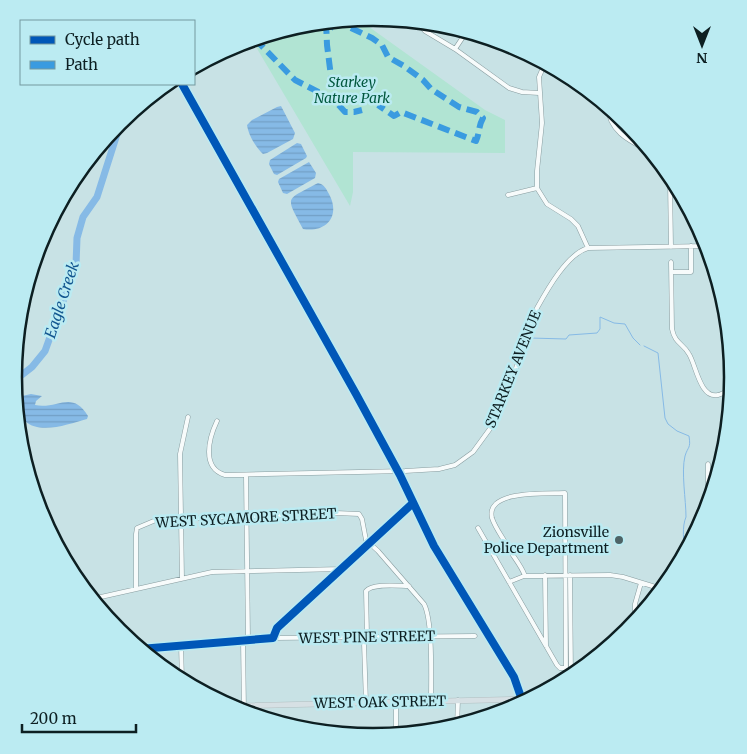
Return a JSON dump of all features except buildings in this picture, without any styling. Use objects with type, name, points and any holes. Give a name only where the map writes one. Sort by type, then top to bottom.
[{"type":"main road","name":"WEST OAK STREET","points":[[259,708],[512,699]]},
{"type":"street","points":[[424,30],[455,49],[509,88],[522,92],[539,93]]},
{"type":"street","points":[[455,49],[463,38]]},
{"type":"street","points":[[542,69],[539,77],[542,123],[537,188],[547,204],[571,219],[578,226],[588,248],[699,246]]},
{"type":"street","points":[[610,118],[619,134],[635,144]]},
{"type":"street","points":[[508,195],[537,188]]},
{"type":"street","points":[[670,191],[671,247]]},
{"type":"street","points":[[672,272],[691,272],[691,246]]},
{"type":"street","name":"STARKEY AVENUE","points":[[217,421],[212,432],[209,453],[212,467],[222,475],[246,476],[451,467],[473,452],[492,426],[511,381],[533,317],[543,297],[568,261],[578,252],[588,248]]},
{"type":"street","points":[[672,262],[673,337],[690,355],[702,387],[708,393],[720,395],[724,393]]},
{"type":"street","points":[[182,579],[180,454],[188,417]]},
{"type":"street","points":[[708,464],[708,484]]},
{"type":"street","points":[[246,476],[248,640]]},
{"type":"street","points":[[525,576],[522,566],[512,554],[492,517],[492,509],[497,502],[507,496],[565,493],[571,668]]},
{"type":"street","name":"WEST SYCAMORE STREET","points":[[136,588],[137,528],[156,520],[356,513],[361,516],[364,536],[370,543]]},
{"type":"street","points":[[478,528],[560,668],[566,668],[568,575]]},
{"type":"street","points":[[272,638],[277,628],[370,543],[409,586],[427,610],[431,701]]},
{"type":"street","points":[[100,597],[212,572],[342,569]]},
{"type":"street","points":[[546,575],[546,646]]},
{"type":"street","points":[[509,582],[525,576],[610,575],[655,587]]},
{"type":"street","points":[[635,610],[641,583]]},
{"type":"street","points":[[366,703],[364,643],[366,638],[366,595],[369,588],[375,586],[409,586]]},
{"type":"street","name":"WEST PINE STREET","points":[[151,648],[272,638],[475,636]]},
{"type":"street","points":[[243,640],[244,703]]},
{"type":"street","points":[[181,645],[182,671]]},
{"type":"street","points":[[457,718],[458,700]]},
{"type":"street","points":[[396,702],[396,727]]},
{"type":"green space","name":"Starkey Nature Park","points":[[368,26],[485,110],[505,120],[505,153],[353,152],[353,192],[350,206],[256,47],[305,33],[328,29]]},
{"type":"water","points":[[281,106],[295,133],[293,139],[263,154],[253,141],[247,125],[252,120]]},
{"type":"water","points":[[297,143],[301,144],[307,156],[306,158],[277,175],[274,174],[269,164],[270,160]]},
{"type":"water","points":[[309,162],[316,173],[315,178],[287,194],[283,193],[278,182],[279,179]]},
{"type":"water","points":[[318,183],[324,186],[329,194],[333,209],[332,216],[329,221],[318,228],[311,230],[303,229],[293,210],[291,200],[294,196]]},
{"type":"water","points":[[31,394],[42,396],[36,401],[35,405],[43,406],[64,402],[76,404],[88,416],[87,419],[63,426],[46,428],[31,425],[26,422],[23,396]]},
{"type":"waterway","name":"Eagle Creek","points":[[22,375],[32,367],[45,351],[76,265],[77,238],[83,217],[97,197],[115,140]]},
{"type":"waterway","points":[[530,338],[566,339],[569,335],[597,333],[600,329],[600,317],[614,323],[625,324],[633,338],[640,345]]},
{"type":"waterway","points":[[644,346],[658,353],[665,418],[668,424],[677,431],[689,436],[689,445],[683,470],[686,517],[684,540]]},
{"type":"marked path","points":[[335,28],[339,30]]},
{"type":"marked path","points":[[351,28],[382,45],[388,57],[423,80],[431,89],[459,107],[477,112],[483,118],[476,141],[401,112],[394,116],[378,105]]},
{"type":"marked path","points":[[326,29],[334,100]]},
{"type":"marked path","points":[[261,45],[295,80],[334,100],[345,112],[362,110]]},
{"type":"cycle path","points":[[183,85],[356,394],[400,475],[434,546],[514,677],[520,696]]},
{"type":"cycle path","points":[[151,648],[273,638],[277,628],[413,503]]},
{"type":"place","name":"Zionsville Police Department","points":[[619,540]]}]
